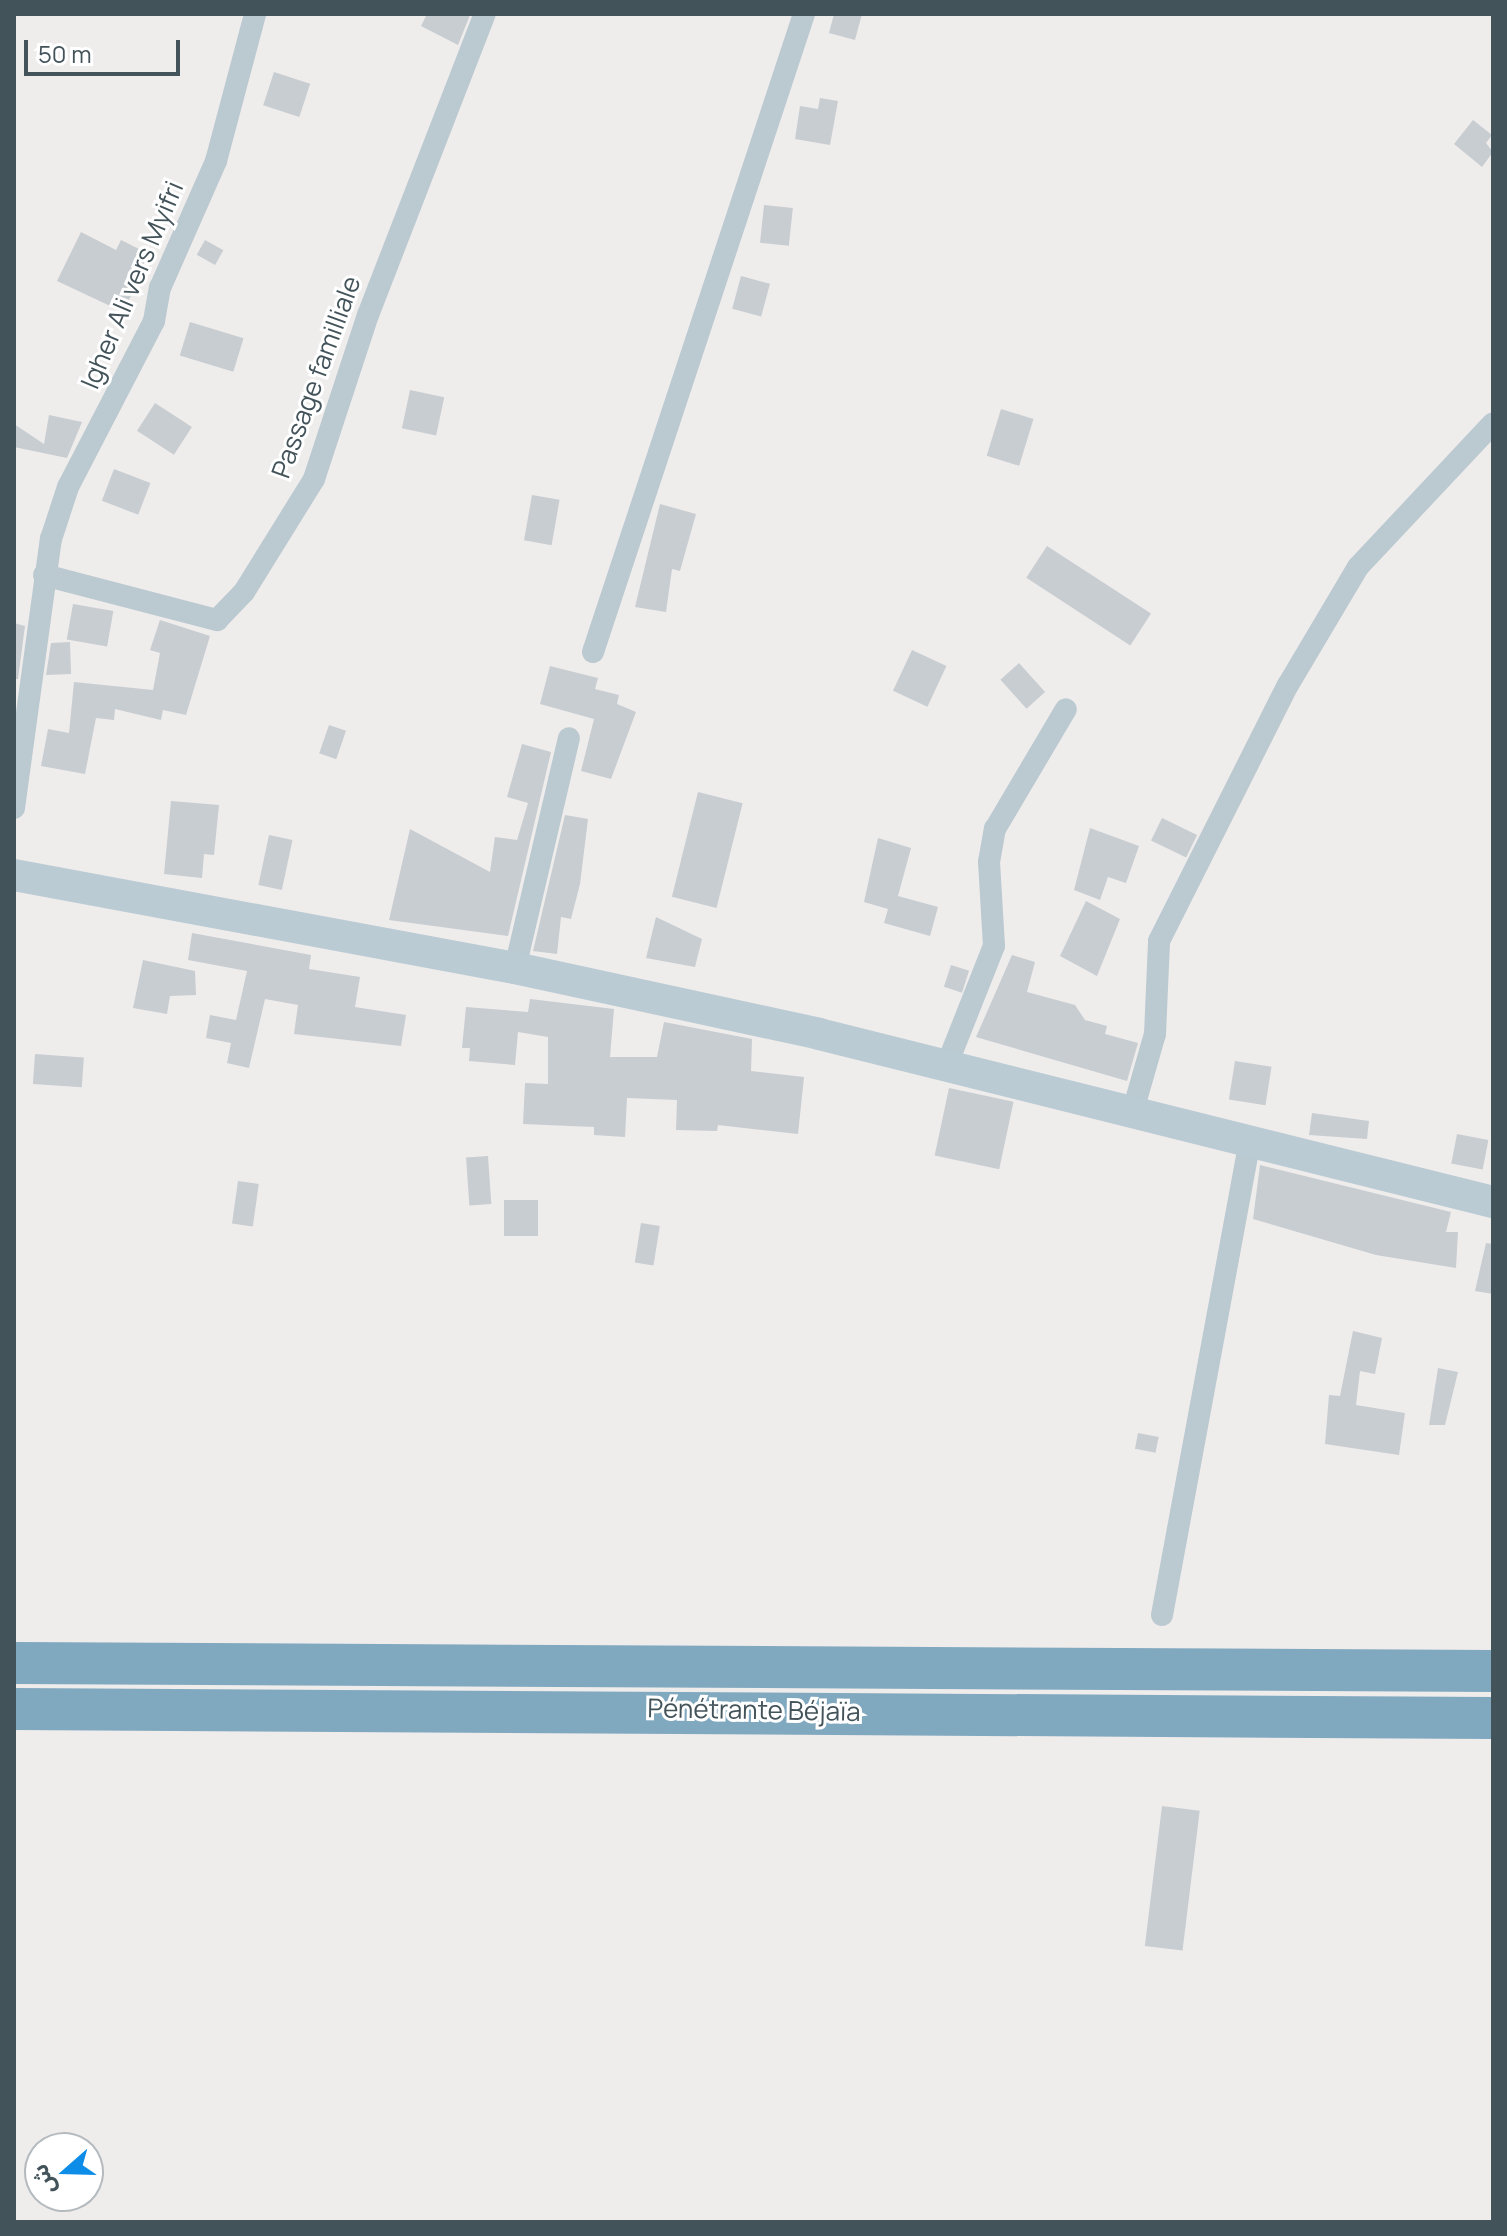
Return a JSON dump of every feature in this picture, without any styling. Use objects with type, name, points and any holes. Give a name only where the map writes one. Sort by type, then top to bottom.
[{"type":"highway","name":"Pénétrante Béjaïa","points":[[14,1663],[1493,1671]]},
{"type":"highway","name":"Pénétrante Béjaïa","points":[[14,1709],[1493,1718]]},
{"type":"main road","points":[[14,875],[515,968],[946,1067],[1493,1202]]},
{"type":"street","name":"Igher Ali vers Myifri","points":[[14,808],[29,740],[44,575],[68,487],[154,321],[160,288],[216,161],[255,14]]},
{"type":"street","name":"Passage familliale","points":[[44,575],[217,620],[244,592],[314,479],[368,315],[485,14]]},
{"type":"street","points":[[593,652],[804,14]]},
{"type":"street","points":[[1132,1114],[1155,1034],[1159,941],[1288,685],[1358,567],[1489,434]]},
{"type":"street","points":[[946,1067],[994,946],[989,862],[995,829],[1066,709]]},
{"type":"street","points":[[515,968],[569,738]]},
{"type":"street","points":[[1162,1615],[1250,1142]]},
{"type":"building","points":[[427,14],[470,15],[458,45],[421,26]]},
{"type":"building","points":[[834,14],[862,14],[855,40],[829,33]]},
{"type":"building","points":[[274,72],[310,84],[299,117],[263,105]]},
{"type":"building","points":[[820,98],[838,101],[830,145],[795,139],[800,106],[818,109]]},
{"type":"building","points":[[1473,120],[1492,135],[1486,143],[1493,152],[1482,167],[1454,144]]},
{"type":"building","points":[[764,205],[793,208],[789,246],[760,243]]},
{"type":"building","points":[[81,232],[116,250],[121,240],[151,255],[123,312],[57,281]]},
{"type":"building","points":[[205,240],[223,250],[215,265],[197,255]]},
{"type":"building","points":[[741,276],[770,284],[761,317],[732,309]]},
{"type":"building","points":[[190,322],[244,338],[233,372],[180,355]]},
{"type":"building","points":[[410,390],[444,397],[436,435],[402,428]]},
{"type":"building","points":[[155,403],[192,427],[174,455],[137,431]]},
{"type":"building","points":[[1001,409],[1034,419],[1019,466],[987,456]]},
{"type":"building","points":[[49,415],[82,422],[67,458],[14,447],[14,424],[44,444]]},
{"type":"building","points":[[114,469],[150,483],[138,515],[102,501]]},
{"type":"building","points":[[532,495],[560,500],[552,545],[524,540]]},
{"type":"building","points":[[660,504],[696,514],[680,571],[672,569],[666,612],[635,607]]},
{"type":"building","points":[[1047,546],[1151,614],[1130,645],[1026,578]]},
{"type":"building","points":[[73,604],[113,611],[107,647],[67,639]]},
{"type":"building","points":[[160,620],[210,636],[186,715],[163,710],[161,720],[115,709],[114,720],[96,718],[85,774],[41,766],[48,729],[69,733],[74,682],[153,690],[160,653],[150,650]]},
{"type":"building","points":[[14,623],[25,626],[18,679],[14,679]]},
{"type":"building","points":[[70,642],[71,674],[46,675],[51,643]]},
{"type":"building","points":[[912,650],[946,666],[927,707],[893,691]]},
{"type":"building","points":[[1019,663],[1045,692],[1027,709],[1000,680]]},
{"type":"building","points":[[550,666],[598,678],[595,689],[619,695],[617,704],[636,712],[611,779],[581,771],[594,719],[540,704]]},
{"type":"building","points":[[329,725],[346,731],[336,759],[319,753]]},
{"type":"building","points":[[522,744],[551,752],[508,936],[389,920],[410,829],[490,872],[495,837],[517,840],[528,803],[507,797]]},
{"type":"building","points":[[698,792],[743,803],[717,908],[672,897]]},
{"type":"building","points":[[171,801],[219,805],[214,855],[204,854],[202,878],[164,874]]},
{"type":"building","points":[[565,815],[588,819],[580,884],[571,919],[561,917],[557,954],[533,951]]},
{"type":"building","points":[[1162,818],[1197,835],[1186,858],[1151,840]]},
{"type":"building","points":[[1090,828],[1139,846],[1126,883],[1108,877],[1100,900],[1074,890]]},
{"type":"building","points":[[269,835],[292,840],[282,890],[258,885]]},
{"type":"building","points":[[878,838],[911,848],[898,896],[938,907],[930,936],[884,923],[888,909],[864,902]]},
{"type":"building","points":[[1086,901],[1120,919],[1097,976],[1060,956]]},
{"type":"building","points":[[656,917],[702,939],[695,967],[646,958]]},
{"type":"building","points":[[192,933],[311,955],[309,969],[360,977],[355,1007],[406,1015],[401,1046],[294,1034],[298,1005],[265,999],[249,1068],[227,1063],[231,1043],[206,1038],[210,1015],[236,1020],[247,971],[188,960]]},
{"type":"building","points":[[1012,955],[1035,962],[1027,992],[1075,1005],[1085,1020],[1107,1026],[1105,1034],[1138,1043],[1127,1081],[976,1037]]},
{"type":"building","points":[[143,960],[195,971],[196,995],[170,996],[167,1014],[133,1008]]},
{"type":"building","points":[[951,965],[969,971],[962,993],[944,987]]},
{"type":"building","points":[[530,999],[614,1009],[610,1057],[657,1057],[664,1022],[752,1039],[751,1071],[804,1077],[798,1134],[718,1125],[717,1131],[676,1130],[677,1100],[627,1098],[625,1137],[594,1135],[594,1127],[523,1124],[525,1083],[548,1084],[548,1037],[518,1032],[515,1065],[469,1061],[470,1048],[462,1048],[466,1007],[528,1012]]},
{"type":"building","points":[[35,1054],[84,1057],[82,1087],[33,1084]]},
{"type":"building","points":[[1235,1061],[1272,1067],[1265,1105],[1229,1100]]},
{"type":"building","points":[[949,1088],[1014,1102],[999,1169],[935,1155]]},
{"type":"building","points":[[1312,1113],[1369,1121],[1367,1139],[1309,1135]]},
{"type":"building","points":[[1457,1134],[1488,1140],[1483,1170],[1451,1163]]},
{"type":"building","points":[[488,1156],[491,1204],[469,1205],[466,1158]]},
{"type":"building","points":[[1260,1165],[1451,1212],[1446,1232],[1458,1232],[1456,1268],[1376,1255],[1253,1219]]},
{"type":"building","points":[[238,1181],[259,1184],[253,1227],[232,1224]]},
{"type":"building","points":[[504,1200],[538,1200],[538,1236],[504,1236]]},
{"type":"building","points":[[641,1223],[660,1226],[654,1265],[635,1263]]},
{"type":"building","points":[[1486,1243],[1493,1244],[1493,1294],[1475,1291]]},
{"type":"building","points":[[1353,1331],[1382,1338],[1375,1374],[1360,1371],[1356,1405],[1405,1413],[1399,1455],[1325,1444],[1329,1395],[1340,1396]]},
{"type":"building","points":[[1438,1368],[1458,1372],[1445,1425],[1429,1425]]},
{"type":"building","points":[[1138,1433],[1159,1437],[1156,1453],[1135,1449]]},
{"type":"building","points":[[1162,1806],[1200,1811],[1183,1951],[1145,1946]]}]
